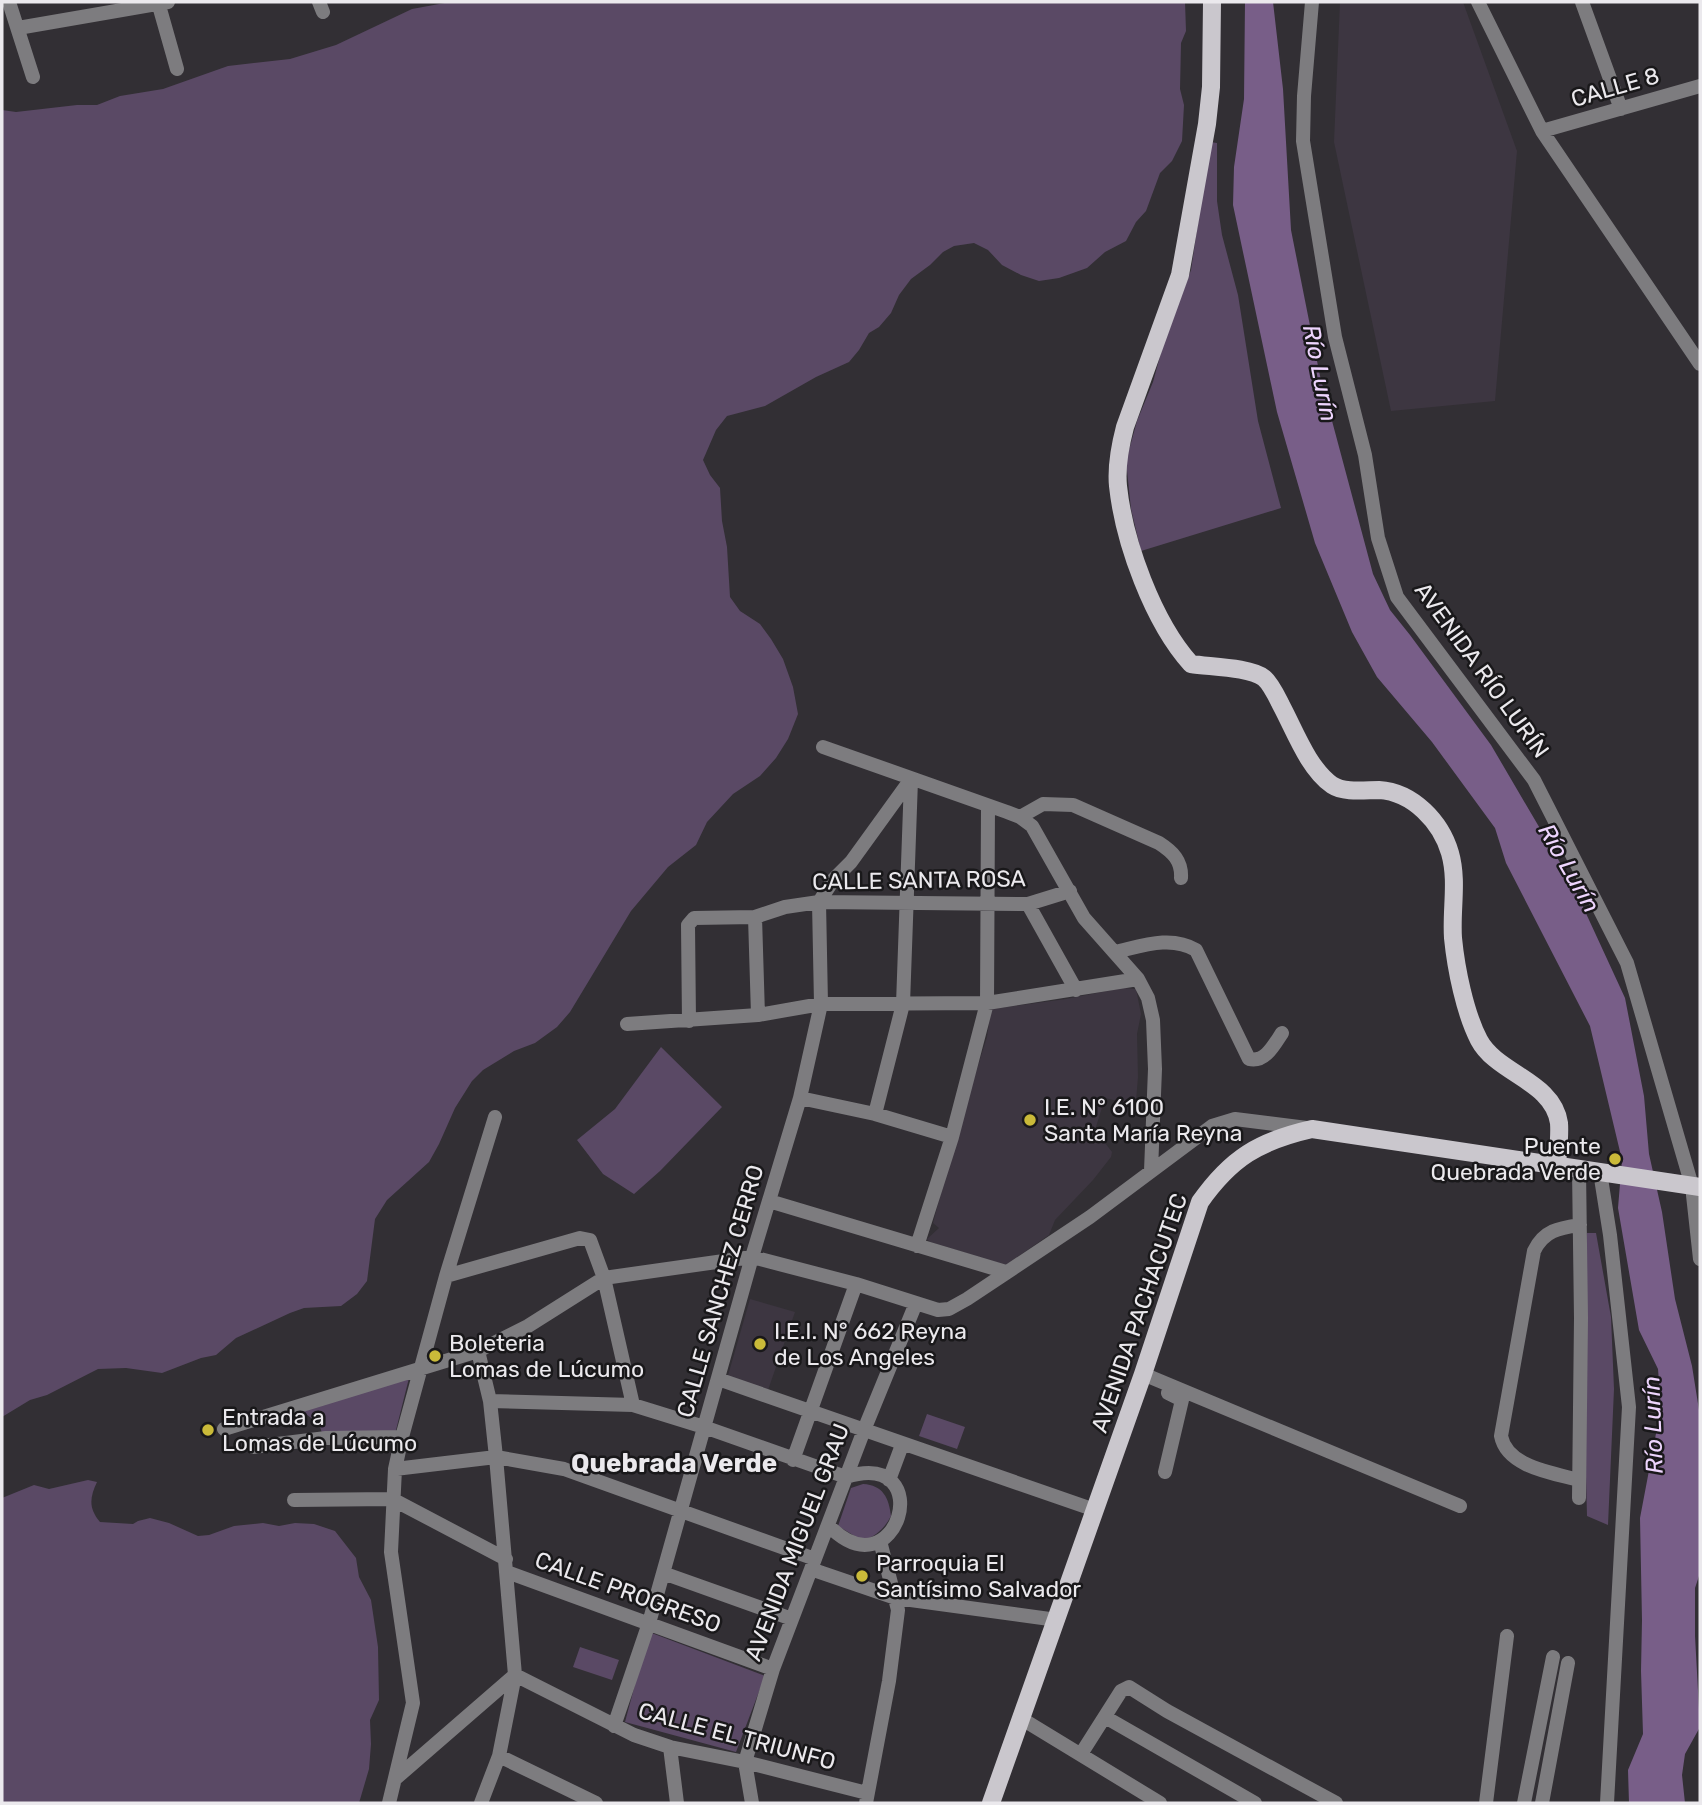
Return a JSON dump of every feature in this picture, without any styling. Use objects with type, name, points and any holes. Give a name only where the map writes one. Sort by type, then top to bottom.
[{"type":"main road","points":[[1212,2],[1210,99],[1180,275],[1118,452],[1118,484],[1125,528],[1165,629],[1191,664],[1249,671],[1264,678],[1318,770],[1334,786],[1352,790],[1401,793],[1419,806],[1436,824],[1450,852],[1455,877],[1453,937],[1471,1020],[1481,1043],[1497,1060],[1531,1084],[1552,1105],[1559,1122],[1557,1165]]},
{"type":"main road","name":"AVENIDA PACHACUTEC","points":[[991,1803],[1142,1378],[1200,1202],[1216,1180],[1257,1147],[1280,1136],[1312,1129],[1691,1186]]},
{"type":"street","points":[[9,2],[33,77]]},
{"type":"street","name":"AVENIDA RÍO LURÍN","points":[[1312,2],[1303,141],[1335,337],[1365,455],[1378,538],[1398,597],[1534,780],[1627,963],[1691,1186],[1700,1259]]},
{"type":"street","points":[[1478,2],[1542,131],[1700,365]]},
{"type":"street","points":[[1582,2],[1622,109]]},
{"type":"street","points":[[18,28],[162,3],[177,69]]},
{"type":"street","name":"CALLE 8","points":[[1542,131],[1700,86]]},
{"type":"street","points":[[823,747],[1020,817],[1032,826],[1084,918],[1138,979],[1148,998],[1153,1020],[1155,1069],[1150,1171]]},
{"type":"street","points":[[819,902],[911,779]]},
{"type":"street","points":[[875,1114],[903,1004],[911,779]]},
{"type":"street","points":[[1020,817],[1043,804],[1073,804],[1171,850],[1180,862],[1181,878]]},
{"type":"street","points":[[917,1246],[952,1137],[986,1003],[988,806]]},
{"type":"street","name":"CALLE SANTA ROSA","points":[[689,1021],[688,925],[694,918],[755,917],[785,907],[819,902],[1028,904],[1070,891]]},
{"type":"street","name":"CALLE SANCHEZ CERRO","points":[[614,1726],[649,1623],[752,1257],[800,1098],[821,1004],[819,902]]},
{"type":"street","points":[[1028,904],[1076,990]]},
{"type":"street","points":[[755,917],[758,1015]]},
{"type":"street","points":[[1115,952],[1166,942],[1186,944],[1196,950],[1249,1059],[1260,1059],[1282,1033]]},
{"type":"street","points":[[626,1024],[758,1015],[821,1004],[986,1003],[1138,979]]},
{"type":"street","points":[[800,1098],[875,1114],[952,1137]]},
{"type":"street","points":[[389,1803],[412,1703],[391,1552],[395,1469],[446,1276],[495,1117]]},
{"type":"street","points":[[223,1429],[478,1351],[528,1326],[604,1278],[752,1257],[856,1284],[938,1310],[949,1309],[967,1300],[1090,1217],[1212,1126],[1225,1121],[1248,1120],[1312,1129]]},
{"type":"street","points":[[1579,1168],[1579,1498]]},
{"type":"street","points":[[1605,1172],[1629,1407],[1607,1803]]},
{"type":"street","points":[[769,1201],[1006,1272]]},
{"type":"street","points":[[1579,1480],[1544,1471],[1520,1461],[1505,1448],[1501,1436],[1534,1251],[1539,1241],[1551,1231],[1580,1226]]},
{"type":"street","points":[[446,1276],[580,1238],[590,1240],[604,1278],[633,1405]]},
{"type":"street","points":[[793,1460],[856,1284]]},
{"type":"street","name":"AVENIDA MIGUEL GRAU","points":[[752,1803],[745,1762],[773,1669],[864,1430],[916,1303]]},
{"type":"street","points":[[478,1351],[490,1401],[515,1675],[499,1756],[481,1803]]},
{"type":"street","points":[[1142,1378],[1182,1399],[1165,1472]]},
{"type":"street","points":[[1142,1378],[1460,1506]]},
{"type":"street","points":[[718,1379],[1095,1510]]},
{"type":"street","points":[[490,1401],[633,1405],[846,1477],[879,1473],[897,1489],[901,1512],[890,1534],[880,1541],[856,1544],[844,1539],[828,1524]]},
{"type":"street","points":[[253,1447],[326,1438],[402,1437]]},
{"type":"street","points":[[889,1480],[902,1445]]},
{"type":"street","points":[[395,1469],[496,1457],[564,1469],[680,1511],[896,1598],[1057,1620]]},
{"type":"street","name":"CALLE PROGRESO","points":[[294,1500],[392,1499],[506,1566],[773,1669]]},
{"type":"street","points":[[867,1798],[889,1681],[898,1609],[880,1541]]},
{"type":"street","points":[[663,1573],[792,1619]]},
{"type":"street","points":[[1486,1803],[1507,1636]]},
{"type":"street","points":[[1524,1803],[1553,1657]]},
{"type":"street","points":[[1542,1803],[1569,1663]]},
{"type":"street","points":[[395,1779],[515,1675]]},
{"type":"street","name":"CALLE EL TRIUNFO","points":[[515,1675],[634,1735],[670,1747],[745,1762],[867,1798]]},
{"type":"street","points":[[1081,1754],[1121,1691],[1129,1687],[1167,1711],[1336,1803]]},
{"type":"street","points":[[1105,1717],[1255,1803]]},
{"type":"street","points":[[1022,1719],[1160,1803]]},
{"type":"street","points":[[670,1747],[677,1803]]},
{"type":"street","points":[[499,1756],[597,1803]]},
{"type":"shaded area","points":[[450,2],[1185,2],[1186,31],[1181,43],[1180,89],[1184,105],[1182,141],[1172,161],[1160,173],[1146,211],[1136,222],[1126,241],[1105,252],[1087,268],[1059,278],[1039,281],[1002,265],[988,250],[974,243],[954,246],[911,279],[899,295],[891,313],[879,327],[869,333],[849,362],[765,406],[727,416],[716,430],[703,460],[720,488],[730,597],[740,611],[760,624],[783,659],[793,687],[798,714],[788,739],[760,776],[733,794],[707,822],[696,845],[668,867],[631,911],[570,1012],[557,1027],[535,1043],[514,1051],[483,1070],[472,1081],[455,1108],[429,1162],[387,1200],[375,1219],[367,1281],[357,1294],[341,1306],[304,1308],[290,1313],[236,1338],[216,1355],[162,1373],[126,1368],[98,1369],[47,1395],[30,1400],[2,1417],[2,110],[16,112],[97,105],[120,96],[163,89],[228,66],[290,59],[336,45],[412,9]]},
{"type":"shaded area","points":[[1245,2],[1273,2],[1283,89],[1291,230],[1320,376],[1373,574],[1390,610],[1491,745],[1572,883],[1625,998],[1644,1096],[1649,1154],[1662,1212],[1675,1299],[1692,1366],[1699,1410],[1700,1573],[1695,1588],[1695,1636],[1700,1727],[1685,1754],[1682,1775],[1685,1803],[1629,1803],[1628,1770],[1643,1734],[1640,1518],[1661,1407],[1658,1369],[1639,1330],[1618,1208],[1622,1160],[1590,1026],[1506,863],[1495,828],[1432,742],[1377,677],[1352,632],[1315,543],[1277,412],[1233,205],[1234,167],[1244,99]]},
{"type":"shaded area","points":[[1340,2],[1463,2],[1517,151],[1495,401],[1391,411],[1334,142]]},
{"type":"shaded area","points":[[1210,142],[1217,143],[1217,201],[1222,235],[1238,295],[1258,421],[1281,508],[1141,551],[1131,509],[1126,461],[1137,421],[1191,270]]},
{"type":"shaded area","name":"I.E. N° 6100 Santa María Reyna","points":[[1122,988],[1136,989],[1141,1014],[1137,1034],[1138,1077],[1136,1101],[1122,1102],[1105,1098],[1095,1130],[1112,1152],[1111,1157],[1055,1220],[1049,1235],[1006,1265],[930,1242],[927,1239],[939,1228],[933,1223],[957,1132],[987,1037],[991,1009]]},
{"type":"shaded area","points":[[661,1047],[722,1107],[634,1194],[603,1174],[577,1140],[615,1109]]},
{"type":"shaded area","points":[[1587,1233],[1596,1233],[1611,1317],[1614,1389],[1608,1525],[1587,1516],[1584,1400]]},
{"type":"shaded area","name":"I.E.I. N° 662 Reyna de Los Angeles","points":[[750,1299],[795,1312],[767,1393],[727,1379]]},
{"type":"shaded area","points":[[409,1378],[395,1434],[322,1433],[319,1424],[302,1411]]},
{"type":"shaded area","points":[[927,1414],[965,1427],[957,1449],[919,1436]]},
{"type":"shaded area","points":[[88,1480],[97,1482],[91,1502],[93,1512],[100,1522],[133,1524],[150,1518],[198,1536],[234,1526],[263,1523],[279,1526],[314,1524],[335,1531],[356,1558],[359,1577],[371,1600],[378,1647],[379,1700],[370,1720],[369,1769],[359,1803],[2,1803],[2,1498],[34,1485],[49,1489]]},
{"type":"shaded area","points":[[863,1484],[876,1487],[884,1494],[891,1516],[880,1531],[863,1541],[838,1526],[851,1488]]},
{"type":"shaded area","points":[[649,1632],[765,1676],[736,1752],[625,1722]]},
{"type":"shaded area","points":[[580,1647],[619,1660],[612,1680],[573,1667]]},
{"type":"place","name":"I.E. N° 6100 Santa María Reyna","points":[[1030,1120]]},
{"type":"place","name":"Puente Quebrada Verde","points":[[1615,1159]]},
{"type":"place","name":"I.E.I. N° 662 Reyna de Los Angeles","points":[[760,1344]]},
{"type":"place","name":"Boleteria Lomas de Lúcumo","points":[[435,1356]]},
{"type":"place","name":"Entrada a Lomas de Lúcumo","points":[[208,1430]]},
{"type":"place","name":"Parroquia El Santísimo Salvador","points":[[862,1576]]},
{"type":"district","name":"Quebrada Verde","points":[[674,1463]]},
{"type":"water label","name":"Río Lurín","points":[[1320,373]]},
{"type":"water label","name":"Río Lurín","points":[[1569,868]]},
{"type":"water label","name":"Río Lurín","points":[[1653,1425]]}]
